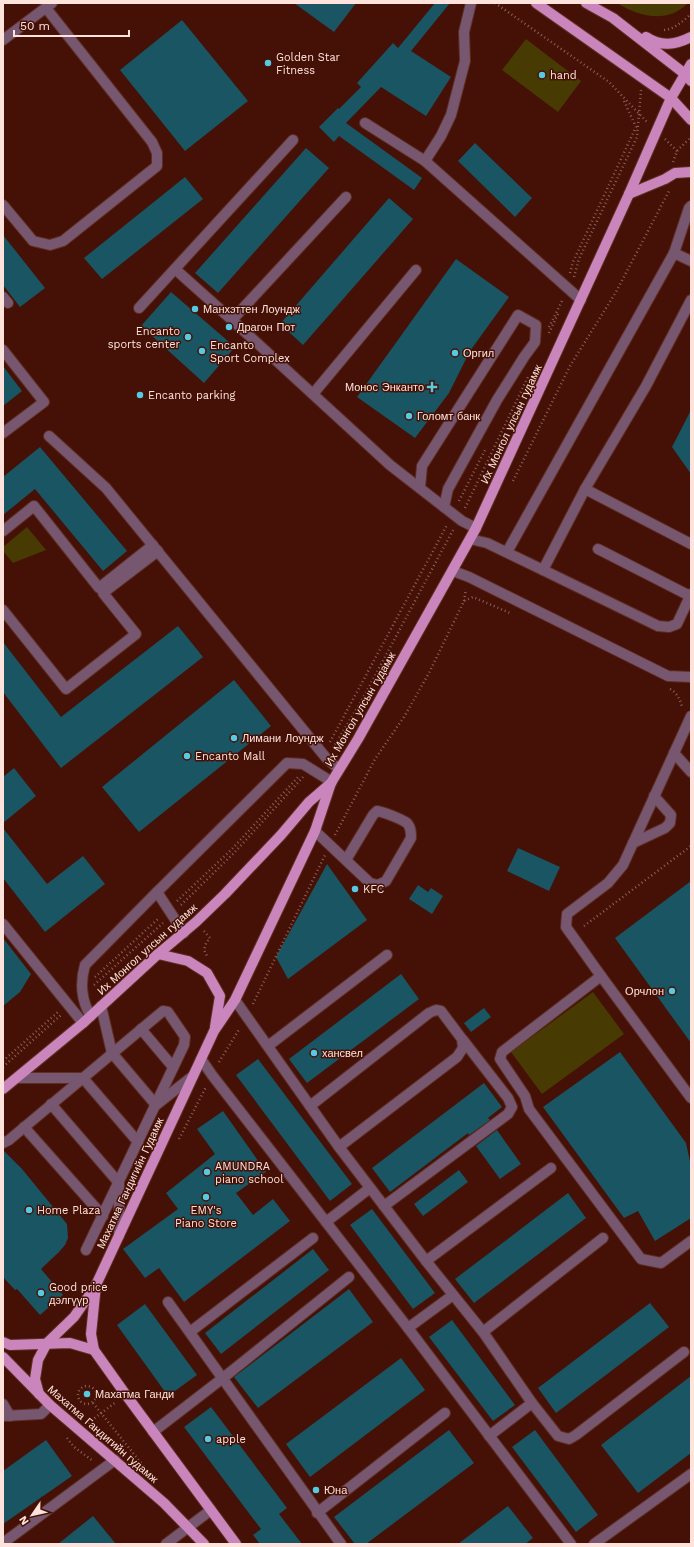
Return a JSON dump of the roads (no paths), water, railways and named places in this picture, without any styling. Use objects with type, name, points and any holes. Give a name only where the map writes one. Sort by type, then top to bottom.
[{"type":"main road","points":[[536,3],[671,98],[691,120]]},
{"type":"main road","points":[[586,3],[655,43],[675,43],[691,37]]},
{"type":"main road","points":[[613,18],[688,77]]},
{"type":"main road","name":"Их Монгол улсын гудамж","points":[[214,1031],[235,1000],[315,831],[331,782],[358,739],[476,528],[581,300],[671,98],[688,77],[691,64]]},
{"type":"main road","points":[[629,194],[665,179],[675,173],[691,172]]},
{"type":"main road","name":"Их Монгол улсын гудамж","points":[[3,1089],[87,1019],[158,954],[184,933],[281,835],[309,802],[331,782]]},
{"type":"main road","points":[[158,954],[188,961],[206,973],[220,996],[214,1031]]},
{"type":"main road","name":"Махатма Гандигийн Гудамж","points":[[94,1350],[91,1334],[96,1285],[214,1031]]},
{"type":"main road","points":[[39,1394],[35,1379],[38,1360],[47,1343],[74,1317],[96,1285]]},
{"type":"main road","points":[[3,1342],[10,1345],[70,1343],[94,1350],[236,1544]]},
{"type":"main road","name":"Махатма Гандигийн гудамж","points":[[3,1358],[50,1405],[164,1503],[204,1544]]},
{"type":"street","points":[[425,161],[441,136],[451,115],[465,61],[464,32],[471,3]]},
{"type":"street","points":[[3,40],[49,6],[152,142],[157,153],[157,166],[63,241],[50,245],[33,241],[3,206]]},
{"type":"street","points":[[365,123],[425,161],[581,300]]},
{"type":"street","points":[[139,308],[293,140]]},
{"type":"street","points":[[232,320],[346,197]]},
{"type":"street","points":[[507,552],[674,253],[689,208],[691,206]]},
{"type":"street","points":[[674,253],[691,261]]},
{"type":"street","points":[[175,269],[390,465],[456,517],[476,528]]},
{"type":"street","points":[[313,394],[416,270]]},
{"type":"street","points":[[543,570],[585,489],[646,386],[691,300]]},
{"type":"street","points":[[420,488],[422,466],[518,315],[536,326],[535,342],[497,400],[448,489],[444,507]]},
{"type":"street","points":[[3,350],[44,402],[3,434]]},
{"type":"street","points":[[49,436],[106,488],[327,758],[339,769]]},
{"type":"street","points":[[585,489],[691,544]]},
{"type":"street","points":[[3,531],[34,506],[99,588],[156,548]]},
{"type":"street","points":[[470,539],[487,543],[507,552],[658,626],[668,627],[676,624],[691,595],[598,549]]},
{"type":"street","points":[[3,610],[66,689],[136,634],[103,593],[156,548]]},
{"type":"street","points":[[453,571],[476,580],[668,676],[691,677]]},
{"type":"street","points":[[691,716],[623,865],[608,883],[567,914],[566,926],[691,1098]]},
{"type":"street","points":[[674,753],[691,772]]},
{"type":"street","points":[[87,1019],[82,990],[85,965],[287,764],[303,764],[331,782]]},
{"type":"street","points":[[633,844],[664,828],[670,823],[670,815],[654,796]]},
{"type":"street","points":[[315,831],[370,883],[378,885],[386,881],[411,838],[411,832],[407,824],[377,811],[373,815],[346,860]]},
{"type":"street","points":[[157,892],[184,933]]},
{"type":"street","points":[[3,924],[68,1004],[87,1019]]},
{"type":"street","points":[[268,1046],[387,955]]},
{"type":"street","points":[[601,976],[502,1052],[500,1059],[525,1096],[529,1108],[641,1259],[660,1263],[691,1241]]},
{"type":"street","points":[[235,1000],[339,1147],[426,1261],[483,1332],[532,1403],[558,1436],[569,1439],[576,1435],[684,1352]]},
{"type":"street","points":[[102,1006],[112,1053],[156,1105]]},
{"type":"street","points":[[310,1106],[429,1012],[436,1010],[441,1011],[508,1098],[512,1107],[508,1114],[384,1206]]},
{"type":"street","points":[[3,1143],[9,1140],[163,1011],[168,1012],[185,1037],[184,1045],[119,1184],[86,1250]]},
{"type":"street","points":[[141,1029],[173,1067]]},
{"type":"street","points":[[339,1147],[458,1057],[463,1048],[462,1039]]},
{"type":"street","points":[[201,1059],[408,1328],[571,1544]]},
{"type":"street","points":[[156,1105],[193,1076]]},
{"type":"street","points":[[18,1078],[83,1078],[138,1142]]},
{"type":"street","points":[[51,1104],[119,1184],[119,1236]]},
{"type":"street","points":[[24,1127],[103,1216]]},
{"type":"street","points":[[426,1261],[550,1168]]},
{"type":"street","points":[[326,1222],[370,1188]]},
{"type":"street","points":[[190,1332],[313,1238]]},
{"type":"street","points":[[483,1332],[602,1238]]},
{"type":"street","points":[[153,1432],[349,1277]]},
{"type":"street","points":[[408,1328],[453,1295]]},
{"type":"street","points":[[168,1302],[317,1513],[341,1544]]},
{"type":"street","points":[[489,1436],[532,1403]]},
{"type":"street","points":[[3,1404],[7,1416],[41,1414],[50,1405]]},
{"type":"street","points":[[317,1513],[445,1413]]},
{"type":"street","points":[[3,1544],[115,1460]]},
{"type":"street","points":[[594,1544],[691,1474]]},
{"type":"street","points":[[166,1544],[211,1510]]},
{"type":"place","name":"Golden Star Fitness","points":[[268,63]]},
{"type":"place","name":"hand","points":[[542,75]]},
{"type":"place","name":"Манхэттен Лоундж","points":[[195,309]]},
{"type":"place","name":"Драгон Пот","points":[[229,327]]},
{"type":"place","name":"Encanto sports center","points":[[188,337]]},
{"type":"place","name":"Encanto Sport Complex","points":[[202,351]]},
{"type":"place","name":"Оргил","points":[[455,353]]},
{"type":"place","name":"Монос Энканто","points":[[432,387]]},
{"type":"place","name":"Encanto parking","points":[[140,395]]},
{"type":"place","name":"Голомт банк","points":[[409,416]]},
{"type":"place","name":"Лимани Лоундж","points":[[234,738]]},
{"type":"place","name":"Encanto Mall","points":[[187,756]]},
{"type":"place","name":"KFC","points":[[355,889]]},
{"type":"place","name":"Орчлон","points":[[672,991]]},
{"type":"place","name":"хансвел","points":[[314,1053]]},
{"type":"place","name":"AMUNDRA piano school","points":[[207,1172]]},
{"type":"place","name":"EMY's Piano Store","points":[[206,1197]]},
{"type":"place","name":"Home Plaza","points":[[29,1210]]},
{"type":"place","name":"Good price дэлгүүр","points":[[41,1293]]},
{"type":"place","name":"Махатма Ганди","points":[[87,1394]]},
{"type":"place","name":"apple","points":[[208,1439]]},
{"type":"place","name":"Юна","points":[[316,1490]]}]
